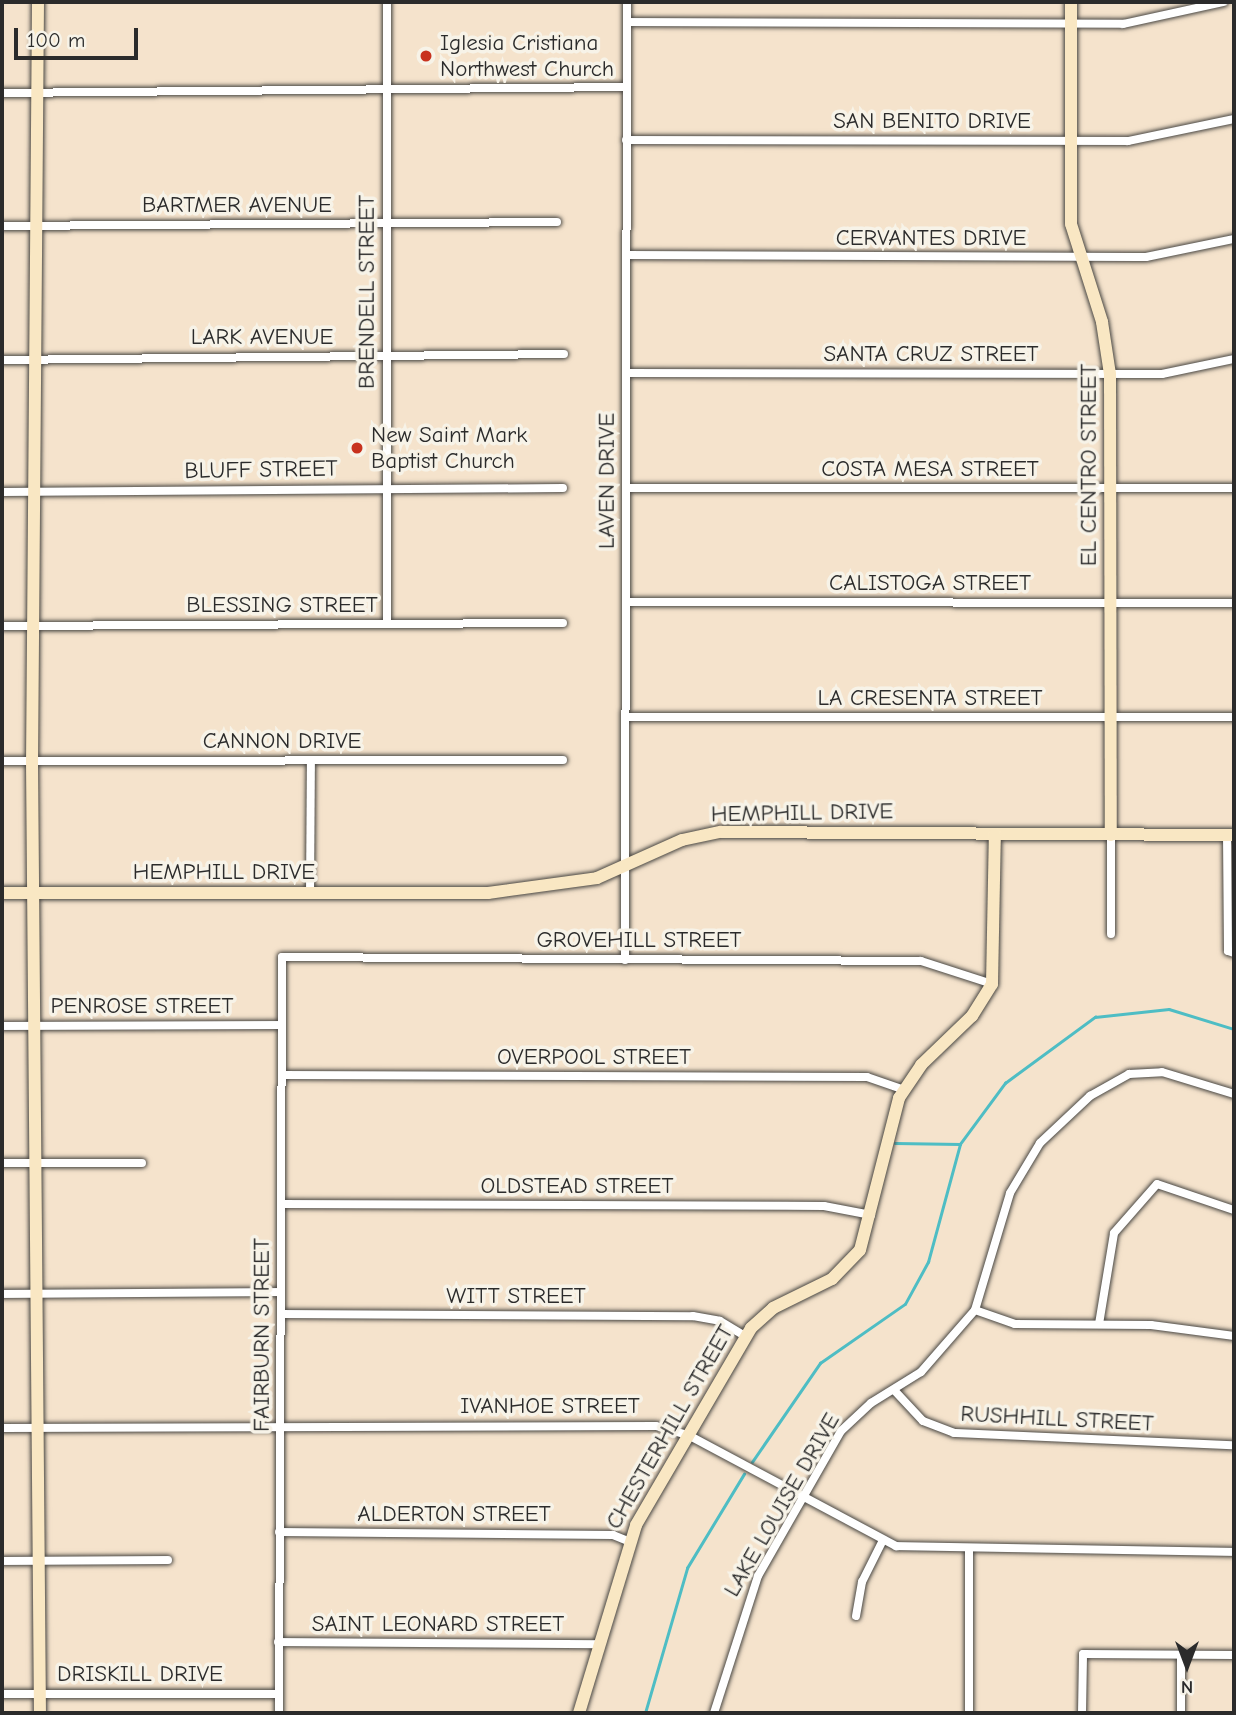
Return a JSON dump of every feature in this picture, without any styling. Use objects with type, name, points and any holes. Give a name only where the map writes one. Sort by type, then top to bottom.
[{"type":"street","points":[[38,2],[38,359],[32,761],[37,1026],[40,1713]]},
{"type":"street","name":"BRENDELL STREET","points":[[387,2],[387,624]]},
{"type":"street","name":"LAVEN DRIVE","points":[[625,960],[627,2]]},
{"type":"street","name":"EL CENTRO STREET","points":[[1071,2],[1071,224],[1106,337],[1110,374],[1111,934]]},
{"type":"street","points":[[627,22],[1123,24],[1224,2]]},
{"type":"street","points":[[2,93],[626,87]]},
{"type":"street","name":"SAN BENITO DRIVE","points":[[626,140],[1144,139],[1234,119]]},
{"type":"street","name":"BARTMER AVENUE","points":[[2,226],[556,222]]},
{"type":"street","name":"CERVANTES DRIVE","points":[[627,256],[1146,257],[1234,239]]},
{"type":"street","name":"LARK AVENUE","points":[[2,360],[564,354]]},
{"type":"street","name":"SANTA CRUZ STREET","points":[[626,373],[1162,374],[1234,359]]},
{"type":"street","name":"BLUFF STREET","points":[[2,492],[563,488]]},
{"type":"street","name":"COSTA MESA STREET","points":[[627,488],[1234,488]]},
{"type":"street","name":"CALISTOGA STREET","points":[[626,602],[1234,603]]},
{"type":"street","name":"BLESSING STREET","points":[[2,626],[563,623]]},
{"type":"street","name":"LA CRESENTA STREET","points":[[626,717],[1234,717]]},
{"type":"street","name":"CANNON DRIVE","points":[[2,761],[563,761]]},
{"type":"street","points":[[310,893],[312,761]]},
{"type":"street","name":"HEMPHILL DRIVE","points":[[2,893],[488,893],[584,881],[626,868],[708,833],[1231,835]]},
{"type":"street","points":[[992,984],[995,834]]},
{"type":"street","points":[[1231,835],[1231,952]]},
{"type":"street","name":"GROVEHILL STREET","points":[[282,957],[921,961],[992,984]]},
{"type":"street","name":"FAIRBURN STREET","points":[[279,1713],[282,957]]},
{"type":"street","name":"CHESTERHILL STREET","points":[[579,1713],[628,1541],[747,1337],[773,1308],[852,1262],[871,1215],[904,1090],[972,1016],[992,984]]},
{"type":"street","name":"PENROSE STREET","points":[[2,1026],[282,1025]]},
{"type":"street","name":"LAKE LOUISE DRIVE","points":[[714,1713],[747,1599],[841,1431],[946,1350],[975,1310],[1027,1158],[1113,1081],[1162,1072],[1234,1094]]},
{"type":"street","name":"OVERPOOL STREET","points":[[282,1075],[867,1077],[904,1090]]},
{"type":"street","points":[[2,1163],[142,1163]]},
{"type":"street","points":[[1099,1324],[1114,1233],[1157,1184],[1234,1210]]},
{"type":"street","name":"OLDSTEAD STREET","points":[[282,1204],[824,1206],[871,1215]]},
{"type":"street","points":[[2,1294],[281,1292]]},
{"type":"street","points":[[975,1310],[1015,1324],[1099,1324],[1234,1336]]},
{"type":"street","name":"WITT STREET","points":[[281,1314],[692,1316],[720,1321],[747,1337]]},
{"type":"street","name":"RUSHHILL STREET","points":[[894,1390],[923,1421],[954,1433],[1234,1445]]},
{"type":"street","name":"IVANHOE STREET","points":[[2,1427],[656,1426],[690,1436],[802,1501],[882,1542],[969,1550],[1070,1545],[1234,1552]]},
{"type":"street","name":"ALDERTON STREET","points":[[279,1532],[613,1535],[628,1541]]},
{"type":"street","points":[[856,1616],[862,1583],[882,1542]]},
{"type":"street","points":[[969,1550],[969,1713]]},
{"type":"street","points":[[2,1561],[168,1560]]},
{"type":"street","name":"SAINT LEONARD STREET","points":[[278,1643],[598,1644]]},
{"type":"street","points":[[1082,1713],[1083,1654],[1234,1655]]},
{"type":"street","points":[[1181,1655],[1181,1713]]},
{"type":"street","name":"DRISKILL DRIVE","points":[[2,1694],[279,1694]]},
{"type":"waterway","points":[[895,1143],[960,1144],[1005,1083],[1095,1017],[1169,1009],[1234,1029]]},
{"type":"waterway","points":[[752,1462],[820,1363],[905,1304],[928,1262],[960,1144]]},
{"type":"waterway","points":[[645,1713],[687,1568],[744,1474]]},
{"type":"place","name":"Iglesia Cristiana Northwest Church","points":[[426,56]]},
{"type":"place","name":"New Saint Mark Baptist Church","points":[[357,448]]}]
